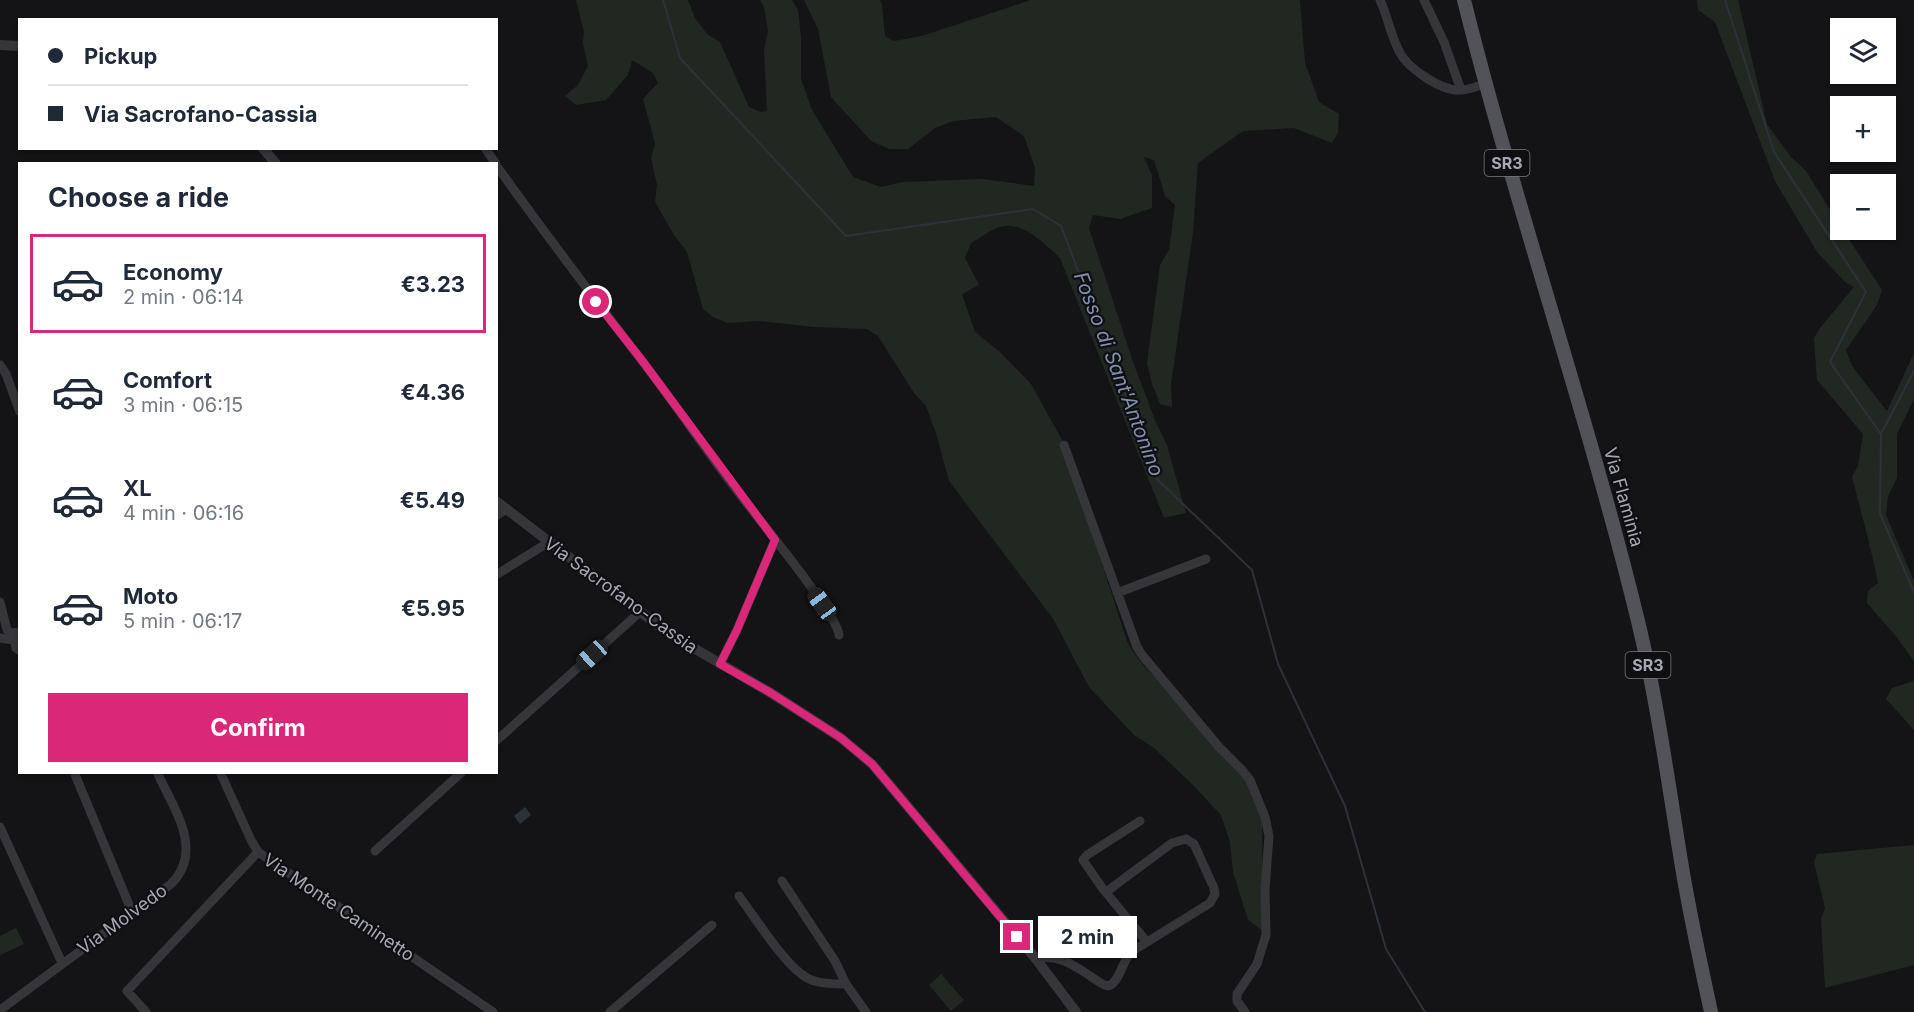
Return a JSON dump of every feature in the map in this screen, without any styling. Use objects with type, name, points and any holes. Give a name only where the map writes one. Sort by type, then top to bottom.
[{"type":"main road","name":"Via Flaminia","points":[[1464,0],[1485,84],[1588,435],[1640,630],[1664,747],[1688,900],[1711,1012]]},
{"type":"street","points":[[1380,0],[1398,49],[1407,63],[1426,77],[1453,90],[1485,84]]},
{"type":"street","points":[[1424,0],[1444,42],[1461,90]]},
{"type":"street","points":[[0,45],[18,46]]},
{"type":"street","points":[[265,150],[274,162]]},
{"type":"street","points":[[498,167],[833,619],[838,628],[838,636]]},
{"type":"street","points":[[0,365],[6,374],[18,407]]},
{"type":"street","points":[[1064,445],[1132,637],[1142,656],[1219,747],[1246,775],[1258,796],[1265,817],[1269,836],[1265,889],[1266,935],[1257,964],[1237,994],[1237,1001],[1245,1012]]},
{"type":"street","name":"Via Sacrofano-Cassia","points":[[498,502],[679,641],[771,693],[841,738],[872,764],[1036,959],[1076,1012]]},
{"type":"street","points":[[498,515],[507,509]]},
{"type":"street","points":[[720,664],[775,540]]},
{"type":"street","points":[[498,574],[549,542]]},
{"type":"street","points":[[1117,593],[1206,559]]},
{"type":"street","points":[[0,602],[6,627],[15,635],[18,650]]},
{"type":"street","points":[[498,739],[640,612]]},
{"type":"street","points":[[0,638],[15,635]]},
{"type":"street","points":[[75,774],[132,912]]},
{"type":"street","name":"Via Molvedo","points":[[0,1010],[171,884],[182,872],[187,859],[187,846],[183,830],[158,774]]},
{"type":"street","name":"Via Monte Caminetto","points":[[220,774],[258,852],[493,1012]]},
{"type":"street","points":[[375,850],[460,774]]},
{"type":"street","points":[[1140,821],[1084,857],[1085,863],[1106,892],[1147,942]]},
{"type":"street","points":[[0,827],[62,963]]},
{"type":"street","points":[[1036,959],[1047,956],[1055,958],[1077,967],[1109,986],[1116,980],[1126,958],[1147,942],[1210,903],[1214,888],[1194,844],[1186,839],[1172,843],[1106,892]]},
{"type":"street","points":[[146,1012],[127,991],[258,852]]},
{"type":"street","points":[[782,880],[835,962],[846,984],[866,1012]]},
{"type":"street","points":[[740,896],[787,960],[802,975],[817,982],[846,984]]},
{"type":"street","points":[[610,1012],[712,925]]},
{"type":"shaded area","points":[[576,0],[688,0],[695,18],[707,34],[720,42],[749,107],[761,112],[767,111],[764,51],[768,30],[764,7],[760,0],[792,0],[798,10],[801,37],[801,79],[812,110],[853,177],[881,187],[903,182],[983,179],[1034,186],[1035,168],[1024,136],[996,117],[953,121],[935,128],[908,149],[889,149],[871,141],[831,97],[818,29],[804,0],[880,0],[885,36],[894,41],[922,36],[1031,0],[1300,0],[1305,63],[1319,102],[1339,114],[1338,133],[1332,143],[1294,128],[1243,131],[1198,163],[1193,232],[1171,384],[1172,407],[1160,404],[1147,363],[1160,265],[1169,250],[1175,205],[1165,196],[1154,160],[1144,157],[1152,175],[1152,208],[1120,219],[1093,215],[1089,228],[1133,362],[1167,445],[1186,513],[1164,518],[1060,258],[1025,230],[1009,226],[996,228],[971,243],[965,258],[979,285],[962,294],[975,332],[999,351],[1031,384],[1061,438],[1128,644],[1138,659],[1249,783],[1262,816],[1263,931],[1248,920],[1233,872],[1230,842],[1221,815],[1154,748],[1134,735],[1089,687],[1054,620],[949,481],[926,406],[914,393],[878,336],[867,329],[814,327],[759,321],[728,323],[713,317],[703,309],[687,252],[655,202],[657,185],[651,158],[655,143],[643,99],[658,83],[653,73],[632,60],[628,75],[606,100],[576,105],[565,96],[578,85],[588,66],[583,43],[584,32]]},
{"type":"shaded area","points":[[1697,0],[1738,0],[1767,124],[1791,157],[1806,171],[1830,210],[1830,240],[1850,240],[1882,290],[1877,305],[1846,350],[1852,366],[1887,411],[1914,353],[1914,399],[1897,434],[1897,478],[1888,496],[1886,515],[1914,581],[1914,661],[1867,603],[1868,591],[1878,583],[1852,477],[1858,466],[1863,434],[1817,380],[1814,338],[1854,287],[1845,282],[1817,252],[1775,181],[1715,22],[1698,10]]},
{"type":"shaded area","points":[[1914,681],[1914,730],[1886,699],[1892,688]]},
{"type":"shaded area","points":[[525,807],[531,815],[520,824],[514,816]]},
{"type":"shaded area","points":[[1914,845],[1914,965],[1825,988],[1821,920],[1825,908],[1814,862],[1817,854]]},
{"type":"shaded area","points":[[16,928],[24,944],[0,955],[0,936]]},
{"type":"shaded area","points":[[941,974],[964,1000],[951,1011],[929,985]]},
{"type":"waterway","name":"Fosso di Sant'Antonino","points":[[663,0],[680,58],[846,236],[1033,209],[1061,226],[1158,480],[1252,570],[1278,664],[1345,806],[1386,949],[1425,1012]]},
{"type":"waterway","points":[[1725,0],[1774,152],[1866,292],[1830,362],[1881,434]]},
{"type":"waterway","points":[[1914,371],[1881,434],[1880,514],[1914,592]]},
{"type":"route","points":[[596,302],[775,540],[751,599],[720,664],[771,693],[841,738],[872,764],[897,791],[1017,937]]}]
